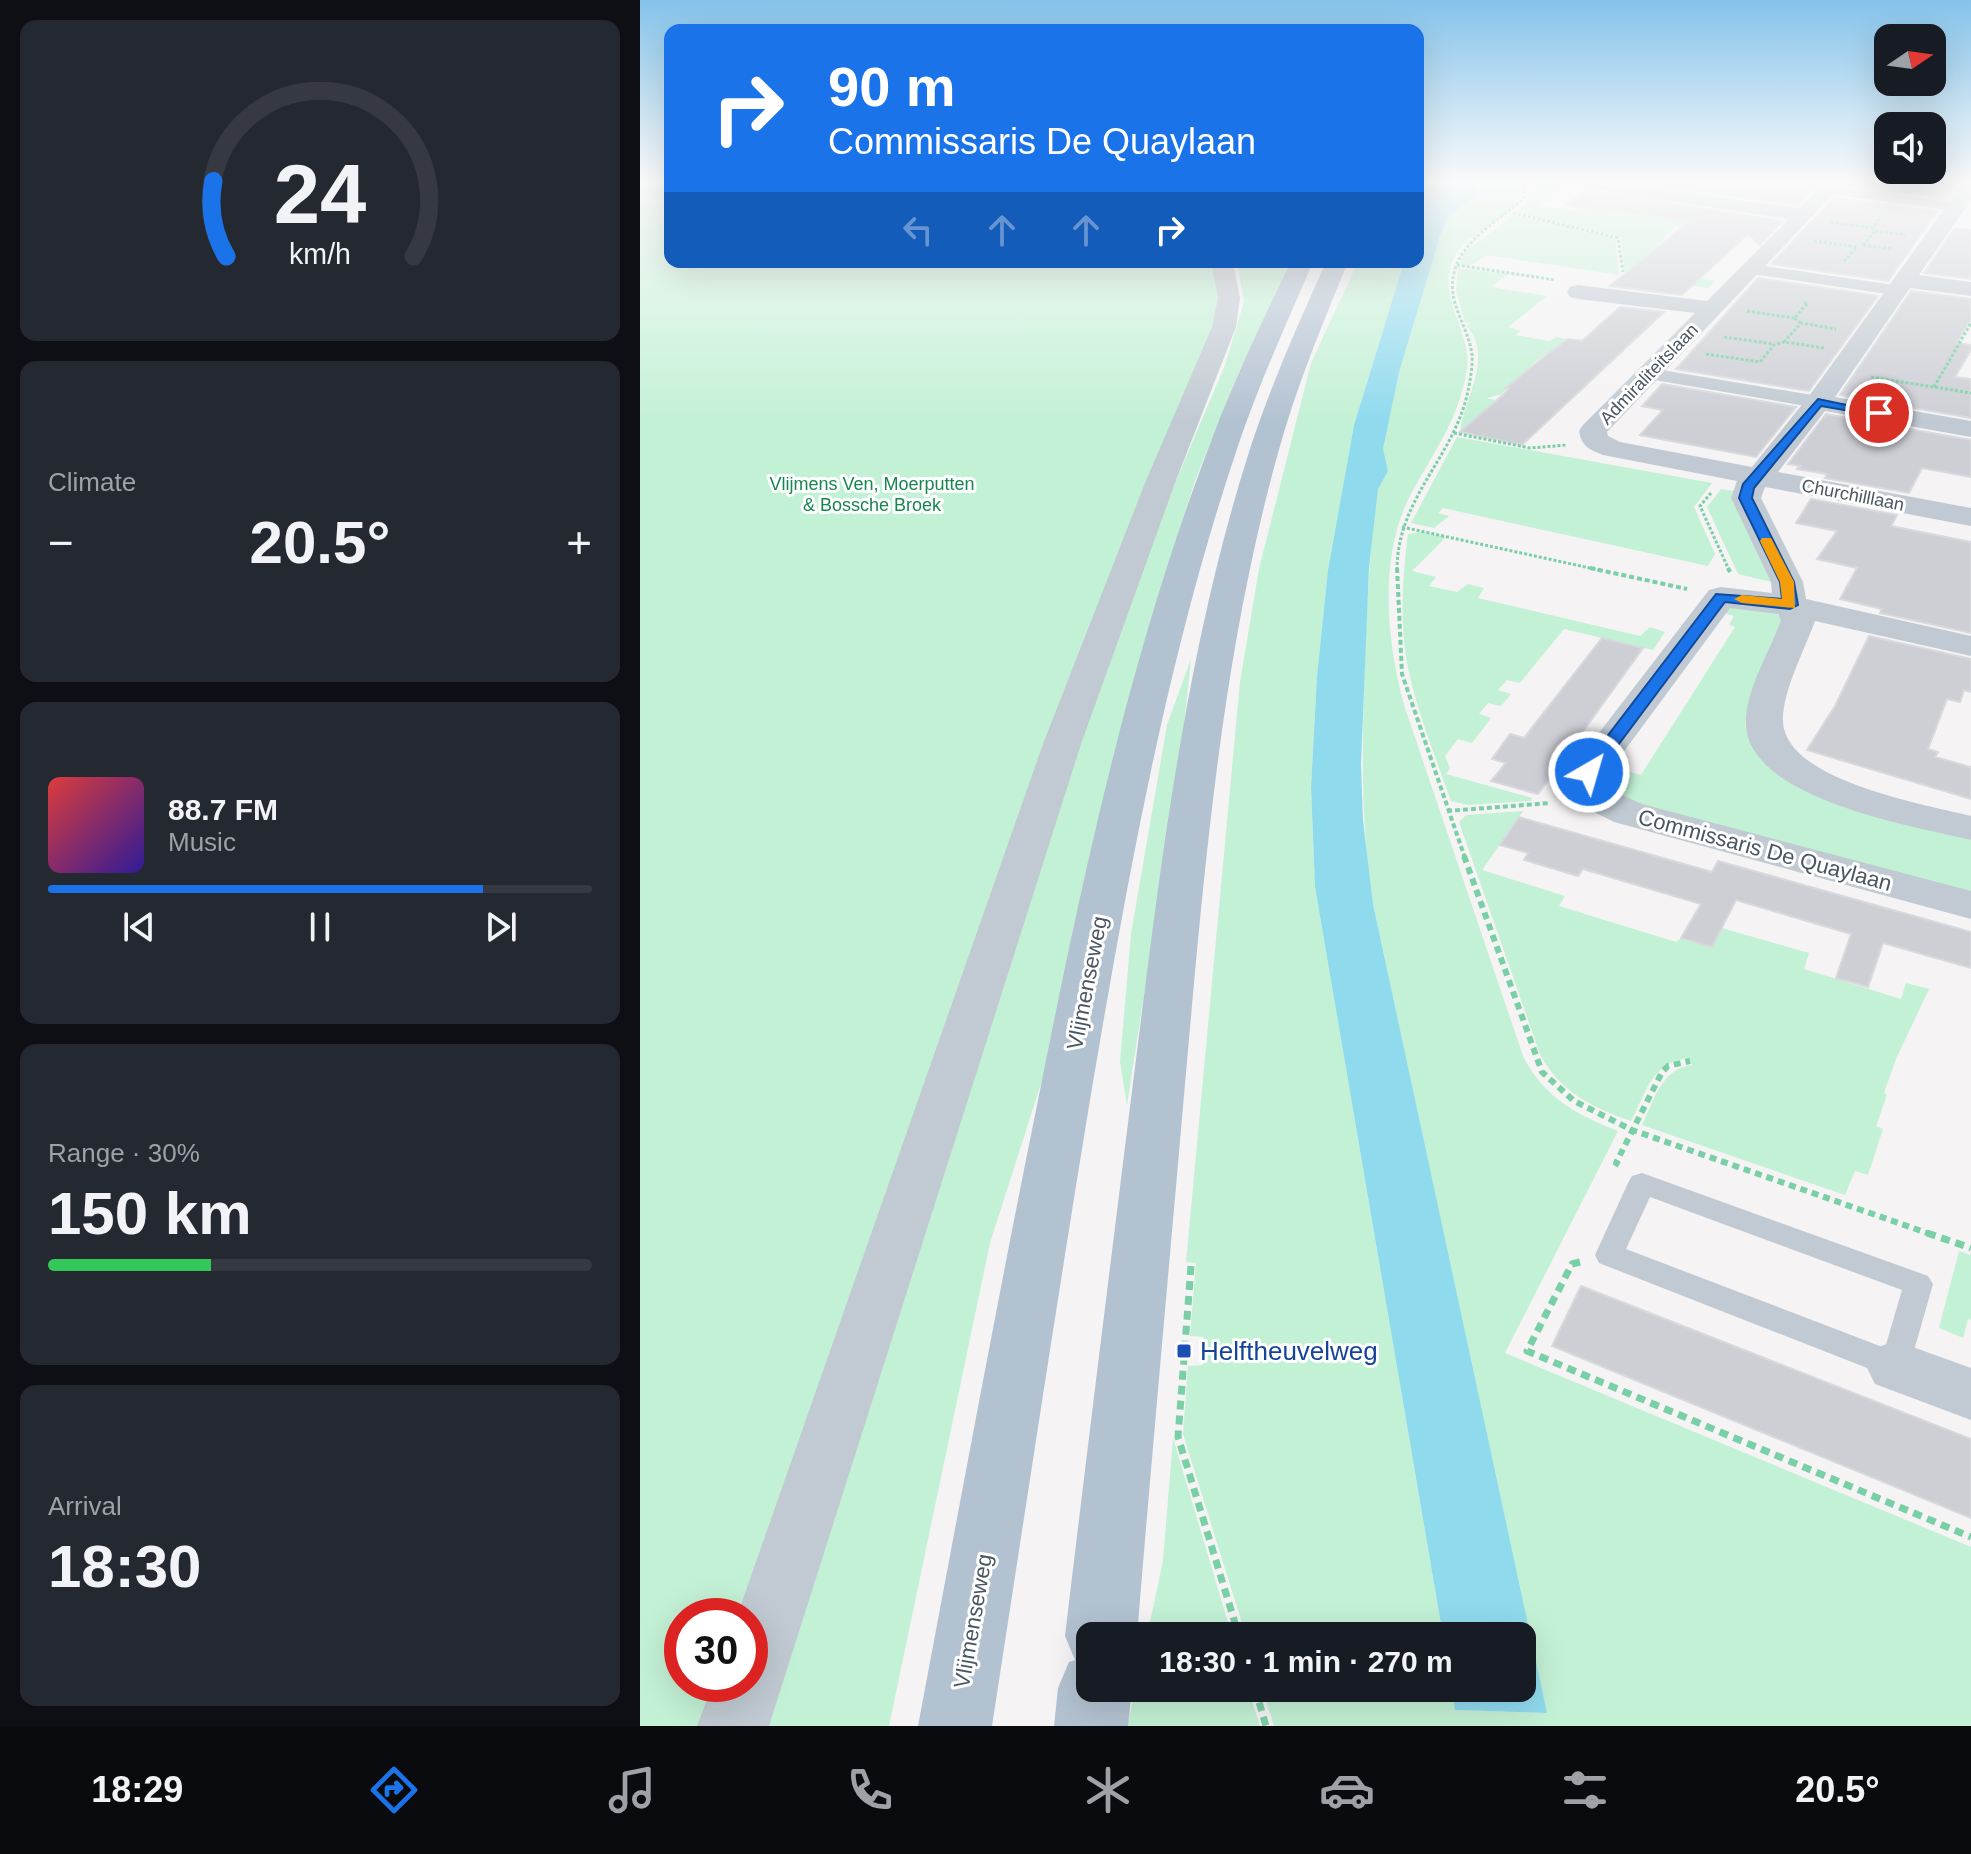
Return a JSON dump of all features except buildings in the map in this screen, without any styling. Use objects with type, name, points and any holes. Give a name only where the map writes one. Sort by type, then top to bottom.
[{"type":"main road","name":"Vlijmenseweg","points":[[955,1726],[1063,1104],[1118,823],[1155,664],[1220,449],[1272,323],[1299,268]]},
{"type":"main road","points":[[1102,1622],[1186,840],[1213,656],[1234,554],[1266,440],[1310,319],[1334,268]]},
{"type":"main road","points":[[1091,1726],[1094,1702]]},
{"type":"street","name":"Admiraliteitslaan","points":[[1595,441],[1593,431],[1759,261]]},
{"type":"street","points":[[1919,261],[1818,402],[1744,474],[1748,487],[1746,498],[1787,582],[1790,605],[1798,620],[1763,720],[1766,743],[1783,763],[1827,788],[1971,828]]},
{"type":"street","points":[[768,1623],[1062,744],[1160,483],[1224,327],[1229,298],[1223,268]]},
{"type":"street","points":[[1751,269],[1899,285],[1971,289]]},
{"type":"street","name":"Admiraliteitslaan","points":[[1578,292],[1712,307]]},
{"type":"street","points":[[1650,374],[1971,429]]},
{"type":"street","name":"Churchilllaan","points":[[1595,441],[1613,449],[1971,517]]},
{"type":"street","points":[[1584,792],[1589,772],[1731,598],[1790,605],[1971,646]]},
{"type":"street","name":"Commissaris De Quaylaan","points":[[1584,792],[1628,813],[1971,905]]},
{"type":"street","points":[[1896,1366],[1971,1394]]},
{"type":"street","points":[[733,1726],[742,1702]]},
{"type":"lane","points":[[1642,1183],[1918,1284],[1896,1366],[1609,1255],[1642,1183]]},
{"type":"path","points":[[1459,261],[1451,291],[1472,363],[1468,392],[1454,433],[1409,508],[1397,547],[1402,674],[1447,811],[1542,1072],[1574,1101],[1632,1130],[1971,1248]]},
{"type":"path","points":[[1621,261],[1623,277]]},
{"type":"path","points":[[1457,265],[1611,289],[1603,296]]},
{"type":"path","points":[[1794,318],[1808,303],[1795,301]]},
{"type":"path","points":[[1712,307],[1794,318],[1852,353],[1934,387],[1971,393]]},
{"type":"path","points":[[1784,342],[1801,323]]},
{"type":"path","points":[[1934,387],[1971,323]]},
{"type":"path","points":[[1681,340],[1774,345],[1784,342],[1852,353]]},
{"type":"path","points":[[1681,340],[1760,362],[1774,345]]},
{"type":"path","points":[[1454,433],[1530,448],[1595,441]]},
{"type":"path","points":[[1731,598],[1700,506],[1744,474]]},
{"type":"path","points":[[1402,527],[1731,598]]},
{"type":"path","points":[[1454,544],[1461,538]]},
{"type":"path","points":[[1447,811],[1557,802],[1584,792]]},
{"type":"path","points":[[1642,1183],[1616,1163],[1662,1072],[1668,1066],[1690,1061]]},
{"type":"path","points":[[1609,1255],[1572,1264],[1527,1351],[1971,1537]]},
{"type":"path","points":[[1191,1266],[1178,1437],[1235,1622]]},
{"type":"path","points":[[1259,1702],[1266,1726]]},
{"type":"green space","name":"Vlijmens Ven, Moerputten & Bossche Broek","points":[[640,261],[664,261],[664,268],[1215,268],[1221,325],[1117,557],[1074,666],[747,1598],[664,1598],[664,1702],[712,1702],[703,1726],[640,1726]]},
{"type":"green space","points":[[1432,261],[1453,261],[1449,285],[1464,340],[1467,368],[1453,417],[1413,490],[1394,540],[1389,596],[1398,679],[1404,705],[1523,1056],[1551,1094],[1575,1111],[1618,1131],[1505,1353],[1971,1547],[1971,1726],[1274,1726],[1266,1702],[1455,1702],[1456,1710],[1546,1713],[1536,1666],[1536,1622],[1527,1622],[1373,904],[1369,873],[1364,810],[1363,717],[1371,547],[1384,440],[1399,370]]},
{"type":"green space","points":[[1461,261],[1478,261],[1470,266],[1460,264]]},
{"type":"green space","points":[[1524,261],[1617,261],[1619,275]]},
{"type":"green space","points":[[1623,261],[1642,261],[1635,268],[1715,281],[1708,288],[1625,275]]},
{"type":"green space","points":[[1238,268],[1288,268],[1237,376],[1195,481],[1144,644],[1045,1071],[990,1243],[889,1726],[762,1726],[951,1127],[1143,559],[1225,365],[1244,302]]},
{"type":"green space","points":[[1355,268],[1402,268],[1354,425],[1328,570],[1317,676],[1311,787],[1315,887],[1441,1622],[1242,1622],[1183,1434],[1188,1366],[1203,1365],[1204,1337],[1190,1336],[1196,1263],[1186,1262],[1240,682],[1259,569],[1311,363]]},
{"type":"green space","points":[[1458,268],[1508,274],[1491,287],[1547,296],[1508,327],[1521,331],[1516,335],[1549,341],[1556,337],[1568,339],[1537,360],[1502,394],[1487,398],[1495,400],[1460,433],[1475,379],[1478,351],[1466,325],[1471,324],[1465,322],[1456,291]]},
{"type":"green space","points":[[1457,437],[1712,483],[1694,507],[1715,554],[1708,566],[1443,508],[1438,513],[1449,516],[1434,528],[1411,523]]},
{"type":"green space","points":[[1721,489],[1734,491],[1776,583],[1738,574],[1707,507]]},
{"type":"green space","points":[[1423,532],[1446,537],[1412,571],[1436,577],[1429,586],[1457,592],[1468,584],[1484,588],[1478,598],[1640,636],[1650,627],[1665,632],[1653,650],[1564,629],[1520,683],[1507,680],[1498,690],[1511,694],[1501,706],[1488,703],[1479,714],[1491,718],[1472,743],[1458,739],[1445,756],[1450,768],[1446,774],[1532,798],[1531,801],[1468,805],[1451,801],[1419,708],[1404,641],[1403,587],[1408,534]]},
{"type":"green space","points":[[1733,606],[1775,612],[1784,621],[1745,722],[1753,747],[1774,768],[1838,802],[1971,840],[1971,896],[1633,803],[1613,793],[1608,786],[1617,769],[1641,775],[1735,627],[1729,625],[1734,616],[1720,612]]},
{"type":"green space","points":[[1191,659],[1180,763],[1127,1105],[1120,1062],[1131,934],[1167,725]]},
{"type":"green space","points":[[1523,811],[1482,870],[1565,896],[1559,906],[1676,942],[1722,928],[1809,953],[1804,969],[1901,999],[1906,983],[1929,989],[1896,1059],[1884,1093],[1887,1095],[1876,1126],[1883,1129],[1868,1175],[1855,1171],[1845,1195],[1642,1125],[1666,1079],[1673,1072],[1692,1065],[1688,1058],[1658,1072],[1631,1121],[1591,1104],[1557,1078],[1540,1054],[1459,822],[1466,815]]},
{"type":"green space","points":[[1959,1251],[1971,1255],[1971,1320],[1968,1319],[1963,1338],[1939,1328]]},
{"type":"green space","points":[[1173,1438],[1228,1622],[1150,1622],[1163,1561]]},
{"type":"green space","points":[[1133,1702],[1252,1702],[1260,1726],[1127,1726]]},
{"type":"water","points":[[1424,261],[1433,261],[1399,372],[1383,449],[1388,471],[1378,489],[1369,568],[1361,764],[1363,820],[1373,904],[1527,1622],[1441,1622],[1315,887],[1311,787],[1317,676],[1328,570],[1354,425],[1402,268],[1424,268]]},
{"type":"water","points":[[1536,1662],[1547,1713],[1455,1710],[1454,1702],[1536,1702]]},
{"type":"slow traffic","points":[[1742,599],[1790,605],[1787,582],[1767,541]]},
{"type":"place","name":"Helftheuvelweg","points":[[1184,1351]]},
{"type":"route","points":[[1589,772],[1721,597],[1790,605],[1787,582],[1746,498],[1748,487],[1818,402],[1879,413]]}]
